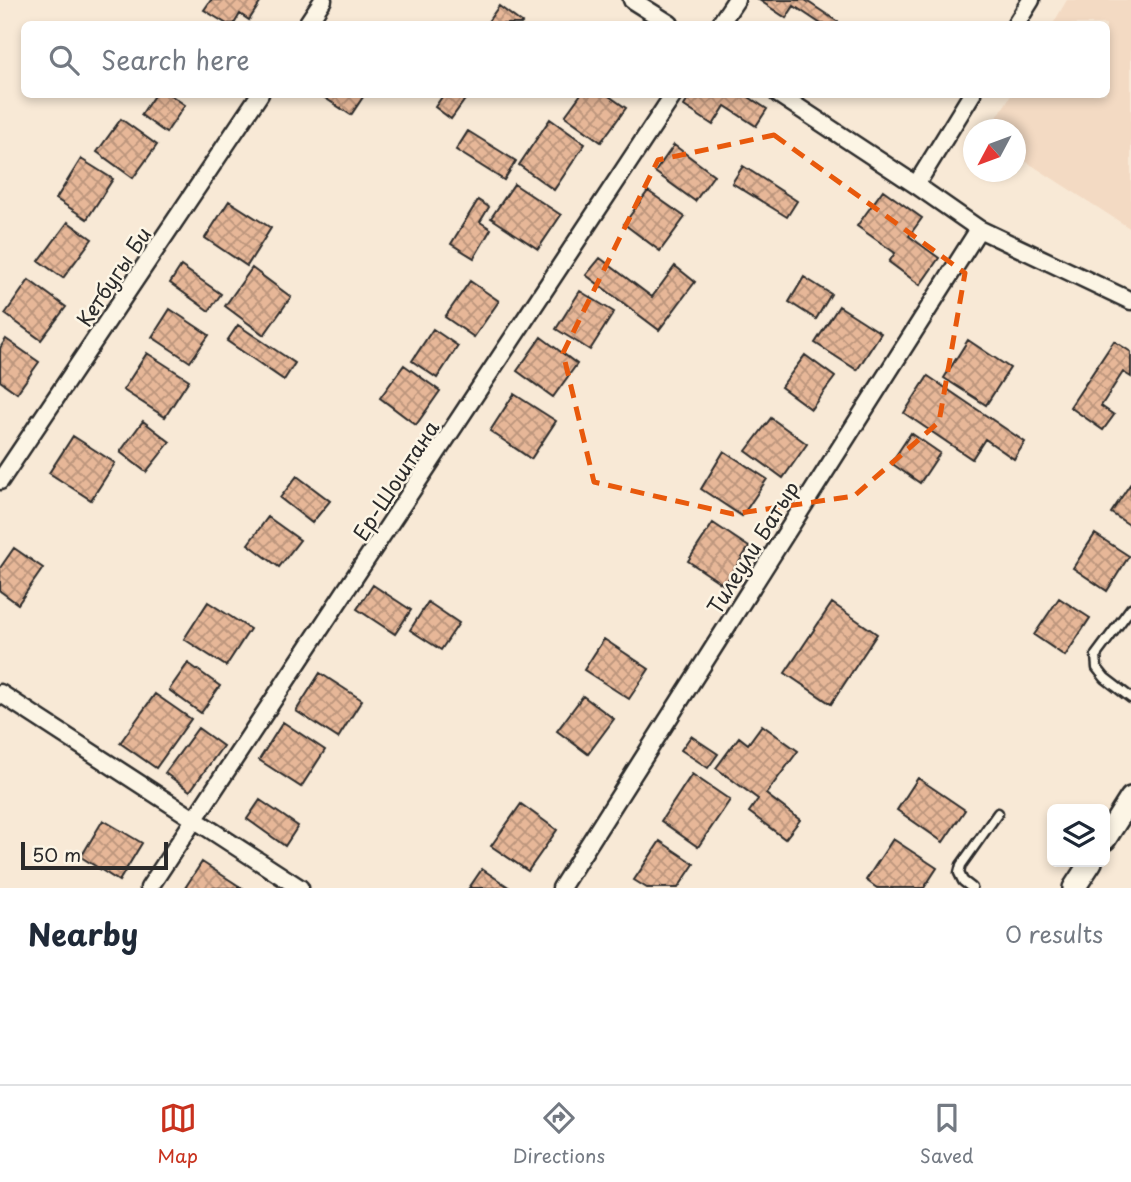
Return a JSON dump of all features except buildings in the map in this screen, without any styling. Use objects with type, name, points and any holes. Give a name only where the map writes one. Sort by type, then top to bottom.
[{"type":"main road","points":[[1110,831],[1131,798]]},
{"type":"main road","points":[[1074,888],[1088,867]]},
{"type":"street","points":[[309,21],[324,0]]},
{"type":"street","points":[[632,0],[665,21]]},
{"type":"street","points":[[722,21],[736,0]]},
{"type":"street","points":[[1018,21],[1031,0]]},
{"type":"street","name":"Кетбугы Би","points":[[0,481],[257,98]]},
{"type":"street","name":"Ер-Шоштана","points":[[149,888],[671,98]]},
{"type":"street","points":[[784,98],[979,229],[1131,301]]},
{"type":"street","points":[[916,185],[970,98]]},
{"type":"street","name":"Тилеули Батыр","points":[[561,888],[979,229]]},
{"type":"street","points":[[0,693],[300,888]]},
{"type":"lane","points":[[1131,608],[1097,655],[1097,668],[1105,678],[1131,698]]},
{"type":"lane","points":[[972,888],[958,873],[998,813]]},
{"type":"highlighted area","points":[[774,135],[965,273],[939,422],[854,496],[733,514],[594,482],[563,353],[658,160]]},
{"type":"shaded area","points":[[1067,0],[1131,0],[1131,229],[1026,161],[1026,119],[996,119],[1009,98],[1110,98],[1110,21],[1055,21]]}]
